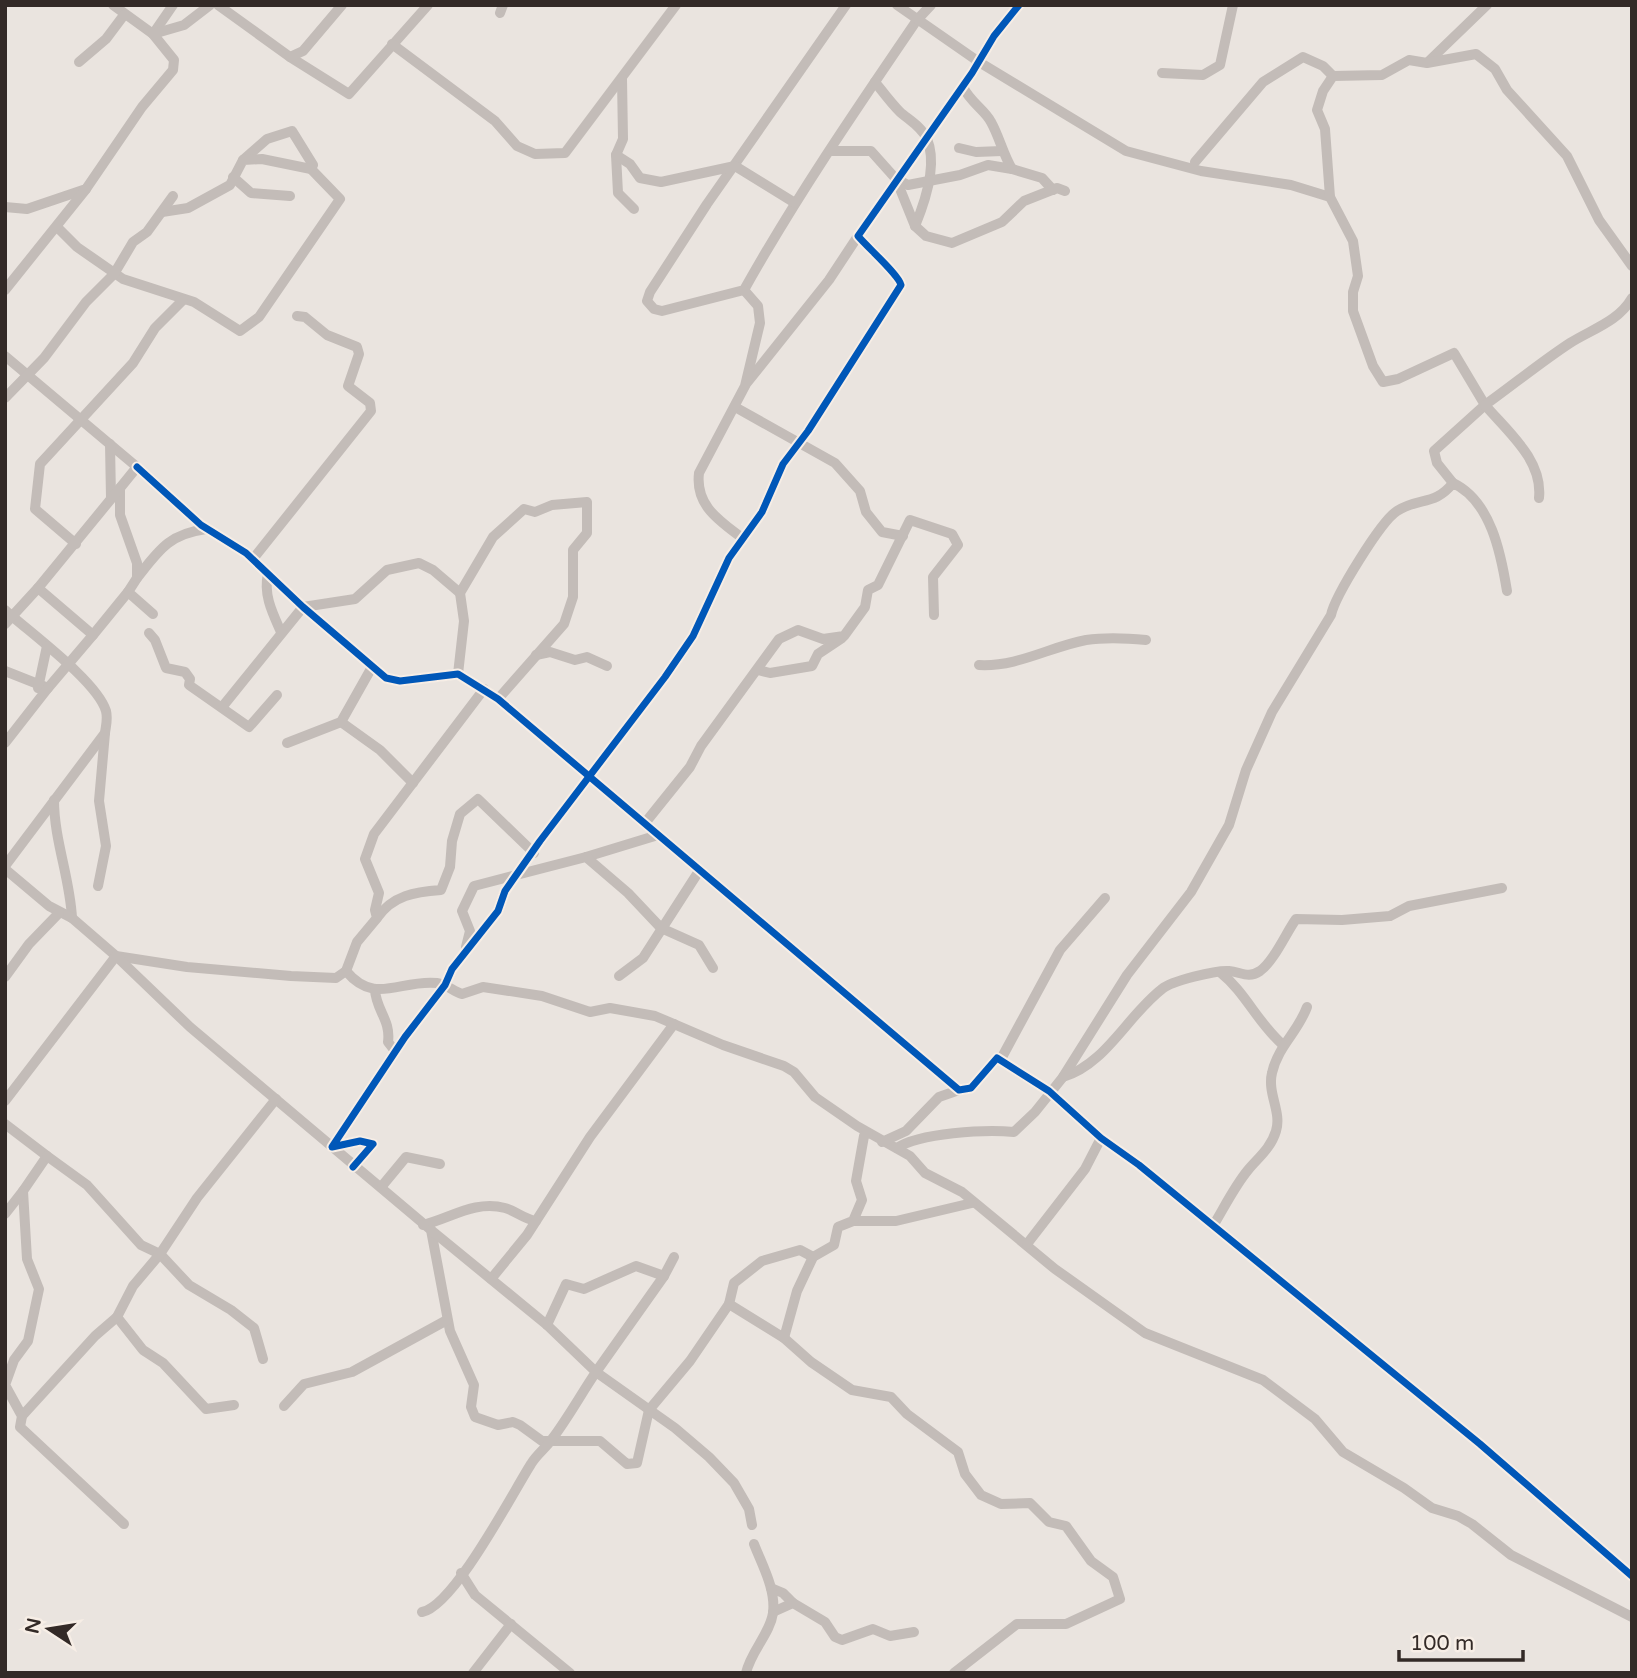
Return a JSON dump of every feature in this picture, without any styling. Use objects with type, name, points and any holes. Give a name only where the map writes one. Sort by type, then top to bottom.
[{"type":"street","points":[[5,290],[58,227],[142,107],[173,70],[174,60],[153,34],[113,5]]},
{"type":"street","points":[[153,34],[173,5]]},
{"type":"street","points":[[153,34],[184,25],[210,5]]},
{"type":"street","points":[[218,5],[290,57],[349,94],[428,5]]},
{"type":"street","points":[[231,12],[242,5]]},
{"type":"street","points":[[290,57],[303,51],[342,5]]},
{"type":"street","points":[[392,44],[495,121],[517,146],[535,154],[565,153],[572,149],[590,118],[676,5]]},
{"type":"street","points":[[846,5],[707,204],[647,300],[654,309],[662,311],[744,290],[795,203],[874,82],[931,5]]},
{"type":"street","points":[[897,5],[979,62],[1126,151],[1201,171],[1291,185],[1330,197]]},
{"type":"street","points":[[745,386],[830,280],[896,179],[1018,5]]},
{"type":"street","points":[[1162,73],[1203,75],[1220,65],[1233,5]]},
{"type":"street","points":[[1427,63],[1488,5]]},
{"type":"street","points":[[79,62],[106,39],[124,15]]},
{"type":"street","points":[[1195,162],[1263,82],[1303,57],[1323,66],[1333,76],[1382,75],[1409,60],[1427,63],[1476,54],[1495,69],[1507,90],[1566,156],[1599,220],[1632,266]]},
{"type":"street","points":[[1333,76],[1322,91],[1317,110],[1325,129],[1330,197],[1353,241],[1358,276],[1353,292],[1353,311],[1373,366],[1383,382],[1398,379],[1454,353],[1485,405],[1530,459],[1541,483],[1539,498]]},
{"type":"street","points":[[622,79],[623,139],[630,164],[640,178],[661,182],[735,166],[795,203]]},
{"type":"street","points":[[874,82],[927,138],[931,158],[927,191],[915,226]]},
{"type":"street","points":[[963,86],[971,103],[991,121],[1012,169]]},
{"type":"street","points":[[162,212],[188,208],[230,185],[243,160],[267,139],[292,131],[313,165],[311,169]]},
{"type":"street","points":[[623,139],[616,155],[618,193],[634,209]]},
{"type":"street","points":[[959,148],[976,152],[1002,151]]},
{"type":"street","points":[[830,150],[871,151],[896,179],[915,226],[926,236],[952,243],[1002,222],[1024,201],[1059,191],[1042,178],[988,165],[908,185],[896,179]]},
{"type":"street","points":[[616,155],[630,164]]},
{"type":"street","points":[[58,227],[64,236],[114,274],[194,302],[240,331],[259,317],[341,199],[311,169],[262,159],[243,160]]},
{"type":"street","points":[[233,177],[251,193],[290,196]]},
{"type":"street","points":[[5,207],[27,209],[86,189]]},
{"type":"street","points":[[5,398],[86,302],[114,274],[133,243],[147,232],[173,196]]},
{"type":"street","points":[[332,1147],[395,1051],[464,953],[498,911],[505,891],[555,820],[589,779],[693,636],[729,558],[762,512],[783,464],[901,285],[899,279],[858,236]]},
{"type":"street","points":[[743,538],[704,505],[698,483],[699,473],[745,386],[760,323],[758,306],[744,290]]},
{"type":"street","points":[[1507,592],[1502,562],[1488,518],[1461,487],[1453,483],[1437,463],[1434,452],[1485,405],[1572,342],[1600,328],[1625,309],[1632,298]]},
{"type":"street","points":[[76,544],[37,512],[40,464],[133,363],[155,328],[183,300]]},
{"type":"street","points":[[253,559],[371,411],[370,403],[348,386],[359,354],[357,347],[327,335],[306,317],[297,316]]},
{"type":"street","points":[[5,356],[206,528],[253,559],[303,607],[386,678],[400,681],[458,674],[498,699],[589,779],[806,958],[864,1012],[959,1090]]},
{"type":"street","points":[[735,407],[835,463],[860,491],[866,512],[882,532],[902,536]]},
{"type":"street","points":[[110,444],[111,498]]},
{"type":"street","points":[[98,886],[106,845],[99,800],[107,720],[103,704],[47,646],[8,617],[38,588],[76,544],[137,467]]},
{"type":"street","points":[[897,1148],[920,1136],[995,1130],[1014,1132],[1035,1112],[1049,1091],[1063,1077],[1127,975],[1191,892],[1228,825],[1245,771],[1272,712],[1331,615],[1341,590],[1381,524],[1397,511],[1443,496],[1453,483]]},
{"type":"street","points":[[120,488],[120,515],[136,563],[136,578]]},
{"type":"street","points":[[458,674],[464,621],[460,593],[493,537],[524,509],[535,512],[552,505],[587,502],[587,533],[573,550],[573,597],[564,624],[498,699]]},
{"type":"street","points":[[758,670],[770,673],[813,666],[818,654],[844,636],[865,607],[869,590],[878,585],[910,520],[952,534],[958,545],[933,577],[934,615]]},
{"type":"street","points":[[43,686],[67,666],[128,592],[136,578],[171,539],[183,532],[206,528]]},
{"type":"street","points":[[223,706],[303,607],[355,599],[387,570],[419,563],[433,570],[460,593]]},
{"type":"street","points":[[268,574],[266,584],[270,606],[281,632]]},
{"type":"street","points":[[38,588],[93,635]]},
{"type":"street","points":[[128,592],[153,614]]},
{"type":"street","points":[[645,823],[690,767],[773,645],[791,631],[798,630],[823,639],[844,636]]},
{"type":"street","points":[[149,634],[155,640],[166,668],[184,672],[190,680],[189,685],[211,703],[223,706],[231,717],[250,727],[277,695]]},
{"type":"street","points":[[979,665],[998,666],[1084,641],[1124,638],[1146,640]]},
{"type":"street","points":[[5,743],[37,700],[43,686],[47,646]]},
{"type":"street","points":[[536,655],[550,652],[575,660],[587,657],[607,666]]},
{"type":"street","points":[[288,743],[341,722],[372,667]]},
{"type":"street","points":[[5,671],[43,686]]},
{"type":"street","points":[[377,918],[375,910],[379,893],[365,859],[374,834],[484,689]]},
{"type":"street","points":[[341,722],[380,750],[413,783]]},
{"type":"street","points":[[104,733],[5,867],[59,912],[72,918],[190,1027],[353,1167],[382,1186],[427,1228],[547,1325],[596,1371],[683,1435],[734,1483],[739,1496],[749,1508],[752,1525]]},
{"type":"street","points":[[116,956],[187,967],[336,978],[346,971],[357,942],[383,909],[409,892],[441,890],[450,867],[452,841],[460,814],[478,799],[534,853]]},
{"type":"street","points":[[54,800],[54,821],[69,886],[72,918]]},
{"type":"street","points":[[464,953],[470,931],[462,911],[474,886],[659,835]]},
{"type":"street","points":[[586,857],[628,893],[661,928],[699,945],[713,968]]},
{"type":"street","points":[[619,976],[643,958],[699,871]]},
{"type":"street","points":[[1063,1077],[1084,1069],[1163,988],[1220,972],[1248,976],[1262,969],[1282,946],[1296,919],[1390,916],[1409,906],[1502,888]]},
{"type":"street","points":[[1001,1059],[1060,950],[1105,898]]},
{"type":"street","points":[[5,977],[29,944],[59,912]]},
{"type":"street","points":[[5,1101],[116,956]]},
{"type":"street","points":[[346,971],[357,985],[376,990],[426,984],[444,985],[462,994],[483,987],[520,991],[565,1002],[590,1012],[610,1008],[656,1016],[784,1066],[794,1072],[815,1097],[882,1142],[897,1148],[925,1173],[962,1192],[1055,1269],[1145,1333],[1263,1380],[1315,1419],[1343,1452],[1432,1508],[1458,1516],[1472,1524],[1511,1555],[1632,1617]]},
{"type":"street","points":[[1220,972],[1234,983],[1271,1034],[1282,1044]]},
{"type":"street","points":[[376,990],[376,1004],[387,1019],[390,1029],[388,1042],[395,1051]]},
{"type":"street","points":[[1213,1226],[1247,1171],[1272,1142],[1278,1118],[1270,1086],[1282,1044],[1302,1021],[1307,1007]]},
{"type":"street","points":[[491,1279],[536,1221],[590,1137],[674,1024]]},
{"type":"street","points":[[882,1142],[906,1131],[939,1097],[959,1090],[968,1091],[993,1059],[1001,1059],[1049,1091],[1101,1138],[1480,1444],[1632,1576]]},
{"type":"street","points":[[124,1524],[20,1427],[22,1416],[95,1336],[117,1317],[133,1286],[160,1254],[197,1198],[276,1099]]},
{"type":"street","points":[[5,1124],[86,1185],[142,1245],[160,1254],[188,1285],[231,1310],[254,1328],[263,1359]]},
{"type":"street","points":[[853,1221],[862,1200],[856,1181],[864,1136],[868,1133]]},
{"type":"street","points":[[1027,1244],[1085,1169],[1101,1138]]},
{"type":"street","points":[[332,1147],[360,1141],[373,1143],[353,1167]]},
{"type":"street","points":[[5,1214],[47,1156]]},
{"type":"street","points":[[382,1186],[406,1157],[440,1164]]},
{"type":"street","points":[[22,1416],[5,1385],[14,1360],[28,1340],[39,1289],[27,1259],[23,1191]]},
{"type":"street","points":[[784,1338],[797,1291],[813,1257],[834,1245],[838,1227],[853,1221],[896,1221],[972,1203]]},
{"type":"street","points":[[427,1228],[462,1210],[488,1205],[508,1208],[525,1219],[536,1221]]},
{"type":"street","points":[[427,1228],[447,1321],[474,1385],[471,1408],[475,1417],[498,1425],[513,1422],[520,1424],[542,1441],[600,1441],[626,1464],[637,1463],[649,1410],[690,1361],[729,1304],[734,1283],[762,1261],[800,1250],[813,1257]]},
{"type":"street","points":[[422,1612],[430,1611],[448,1595],[500,1521],[532,1463],[550,1442],[596,1371],[664,1276],[674,1257]]},
{"type":"street","points":[[547,1325],[566,1284],[584,1289],[636,1266],[664,1276]]},
{"type":"street","points":[[729,1304],[784,1338],[852,1390],[891,1397],[907,1414],[958,1452],[965,1474],[981,1494],[1001,1504],[1030,1503],[1049,1522],[1066,1526],[1091,1561],[1114,1577],[1120,1599],[1066,1624],[1017,1624],[954,1673]]},
{"type":"street","points":[[117,1317],[143,1350],[163,1363],[206,1409],[234,1405]]},
{"type":"street","points":[[284,1406],[304,1384],[352,1373],[447,1321]]},
{"type":"street","points":[[746,1673],[749,1658],[773,1612],[771,1588],[754,1544]]},
{"type":"street","points":[[461,1573],[475,1595],[570,1673]]},
{"type":"street","points":[[771,1588],[783,1593],[793,1603],[825,1622],[835,1637],[842,1640],[873,1629],[890,1636],[914,1632]]},
{"type":"street","points":[[773,1612],[793,1603]]},
{"type":"street","points":[[473,1673],[510,1624]]},
{"type":"cycle path","points":[[353,1167],[373,1144],[360,1141],[332,1147],[405,1037],[445,985],[452,969],[498,911],[505,891],[540,841],[693,636],[729,558],[762,512],[783,464],[808,431],[901,285],[889,268],[858,236],[972,73],[994,36],[1019,5]]},
{"type":"cycle path","points":[[137,467],[201,525],[246,553],[303,607],[386,678],[400,681],[458,674],[498,699],[959,1090],[971,1088],[997,1058],[1049,1091],[1101,1138],[1139,1165],[1480,1444],[1632,1576]]}]
